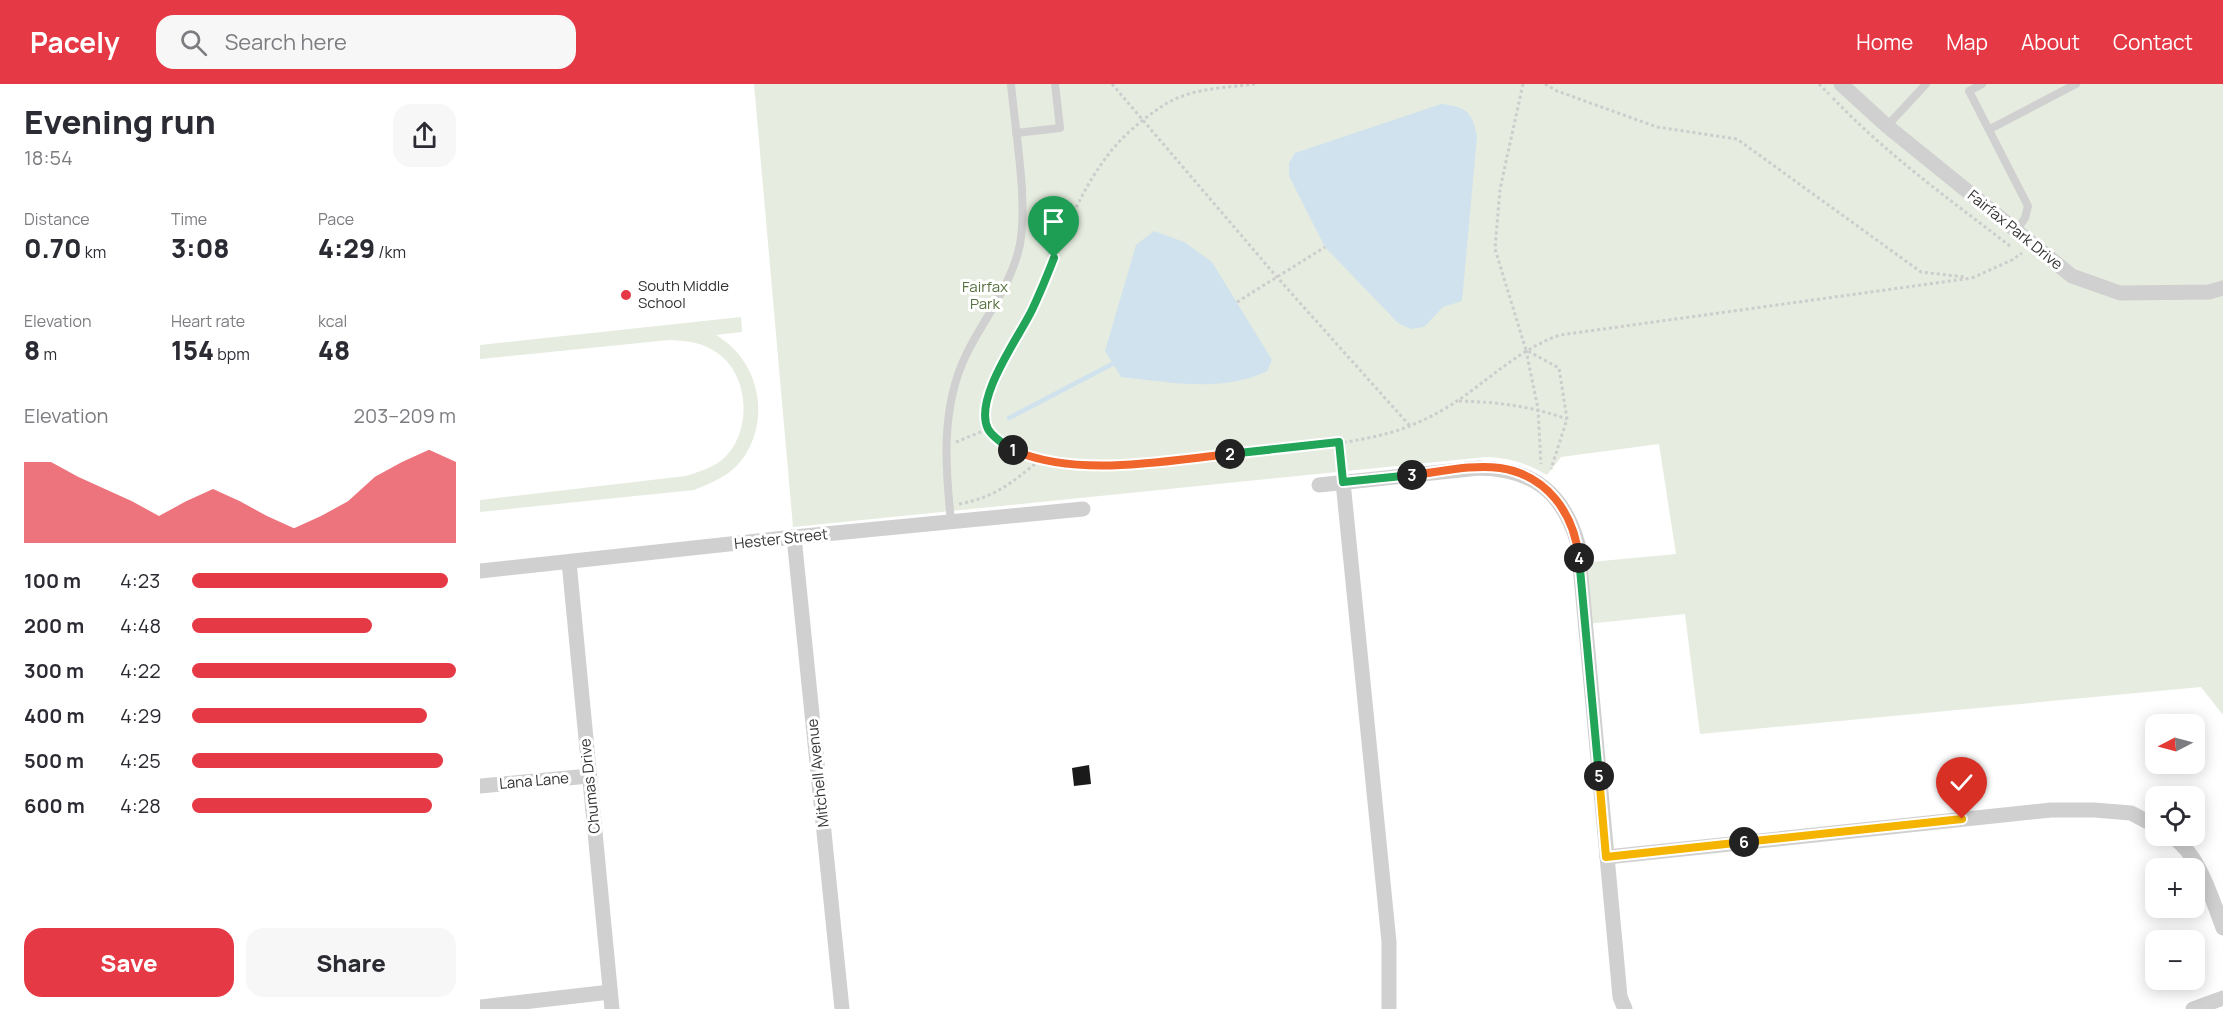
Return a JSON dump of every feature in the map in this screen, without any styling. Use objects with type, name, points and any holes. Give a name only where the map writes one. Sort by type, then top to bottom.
[{"type":"street","name":"Fairfax Park Drive","points":[[1841,84],[1887,126],[2072,276],[2120,293],[2209,292],[2223,288]]},
{"type":"street","points":[[1319,485],[1479,468],[1500,468],[1538,482],[1563,507],[1572,524],[1579,554],[1620,997],[1625,1009]]},
{"type":"street","points":[[1343,482],[1389,942],[1389,1009]]},
{"type":"street","name":"Hester Street","points":[[480,571],[794,537],[950,514],[1083,509]]},
{"type":"street","name":"Mitchell Avenue","points":[[794,537],[842,1009]]},
{"type":"street","name":"Chumas Drive","points":[[568,562],[612,1009]]},
{"type":"street","name":"Lana Lane","points":[[480,786],[589,776]]},
{"type":"street","points":[[1606,857],[2051,810],[2131,813],[2145,820]]},
{"type":"street","points":[[2182,846],[2204,878],[2223,928]]},
{"type":"street","points":[[480,1007],[610,992]]},
{"type":"street","points":[[2193,1009],[2223,998]]},
{"type":"lane","points":[[950,514],[946,446],[951,398],[957,377],[1011,272],[1020,244],[1023,213],[1011,84]]},
{"type":"lane","points":[[1016,134],[1060,128],[1055,84]]},
{"type":"lane","points":[[1887,126],[1926,84]]},
{"type":"lane","points":[[1982,84],[1967,87],[2028,206],[2025,218],[2016,231]]},
{"type":"lane","points":[[1990,129],[2076,84]]},
{"type":"path","points":[[1112,84],[1276,276],[1410,426]]},
{"type":"path","points":[[1255,84],[1195,92],[1161,107],[1121,140],[1106,157],[1076,207],[1032,310],[987,399],[988,429],[1012,449],[1040,460],[1075,464],[1130,464],[1339,442],[1381,435],[1410,426],[1457,401],[1526,350],[1541,341],[1560,335],[1972,278],[2012,260]]},
{"type":"path","points":[[1523,84],[1500,189],[1495,249],[1526,350],[1538,409],[1541,464]]},
{"type":"path","points":[[1545,84],[1557,91],[1657,127],[1737,139],[1921,272],[1972,278]]},
{"type":"path","points":[[1237,302],[1325,247]]},
{"type":"path","points":[[1526,350],[1559,368],[1567,419],[1551,469]]},
{"type":"path","points":[[1457,401],[1498,402],[1538,409],[1567,419]]},
{"type":"path","points":[[946,446],[988,429]]},
{"type":"path","points":[[1339,442],[1343,482]]},
{"type":"path","points":[[950,514],[1002,490],[1040,460]]},
{"type":"green space","name":"Fairfax Park","points":[[754,84],[2223,84],[2223,715],[2201,687],[1700,734],[1685,614],[1586,624],[1580,563],[1676,554],[1659,444],[1561,457],[1547,475],[1518,462],[1486,457],[793,527]]},
{"type":"green space","points":[[741,317],[742,332],[716,335],[731,346],[743,360],[757,392],[756,428],[751,445],[741,461],[731,471],[694,490],[480,512],[480,500],[686,476],[713,466],[727,455],[736,443],[741,428],[743,397],[732,368],[722,357],[709,348],[684,341],[669,340],[480,359],[480,345]]},
{"type":"water","points":[[1441,104],[1466,112],[1473,121],[1477,136],[1462,301],[1443,307],[1424,327],[1411,329],[1398,323],[1325,247],[1289,176],[1289,163],[1295,153]]},
{"type":"water","points":[[1154,231],[1184,242],[1212,262],[1272,360],[1267,371],[1250,378],[1214,384],[1176,383],[1121,377],[1105,351],[1136,245]]},
{"type":"building","points":[[1089,765],[1091,784],[1074,786],[1072,768]]},
{"type":"waterway","points":[[1009,418],[1118,361]]},
{"type":"place","name":"South Middle School","points":[[626,295]]},
{"type":"route","points":[[1054,258],[1032,310],[987,399],[988,429],[999,441],[1012,449],[1040,460],[1075,464],[1130,464],[1339,442],[1343,482],[1479,468],[1500,468],[1538,482],[1551,493],[1563,507],[1572,524],[1578,544],[1606,857],[1962,819]]}]
